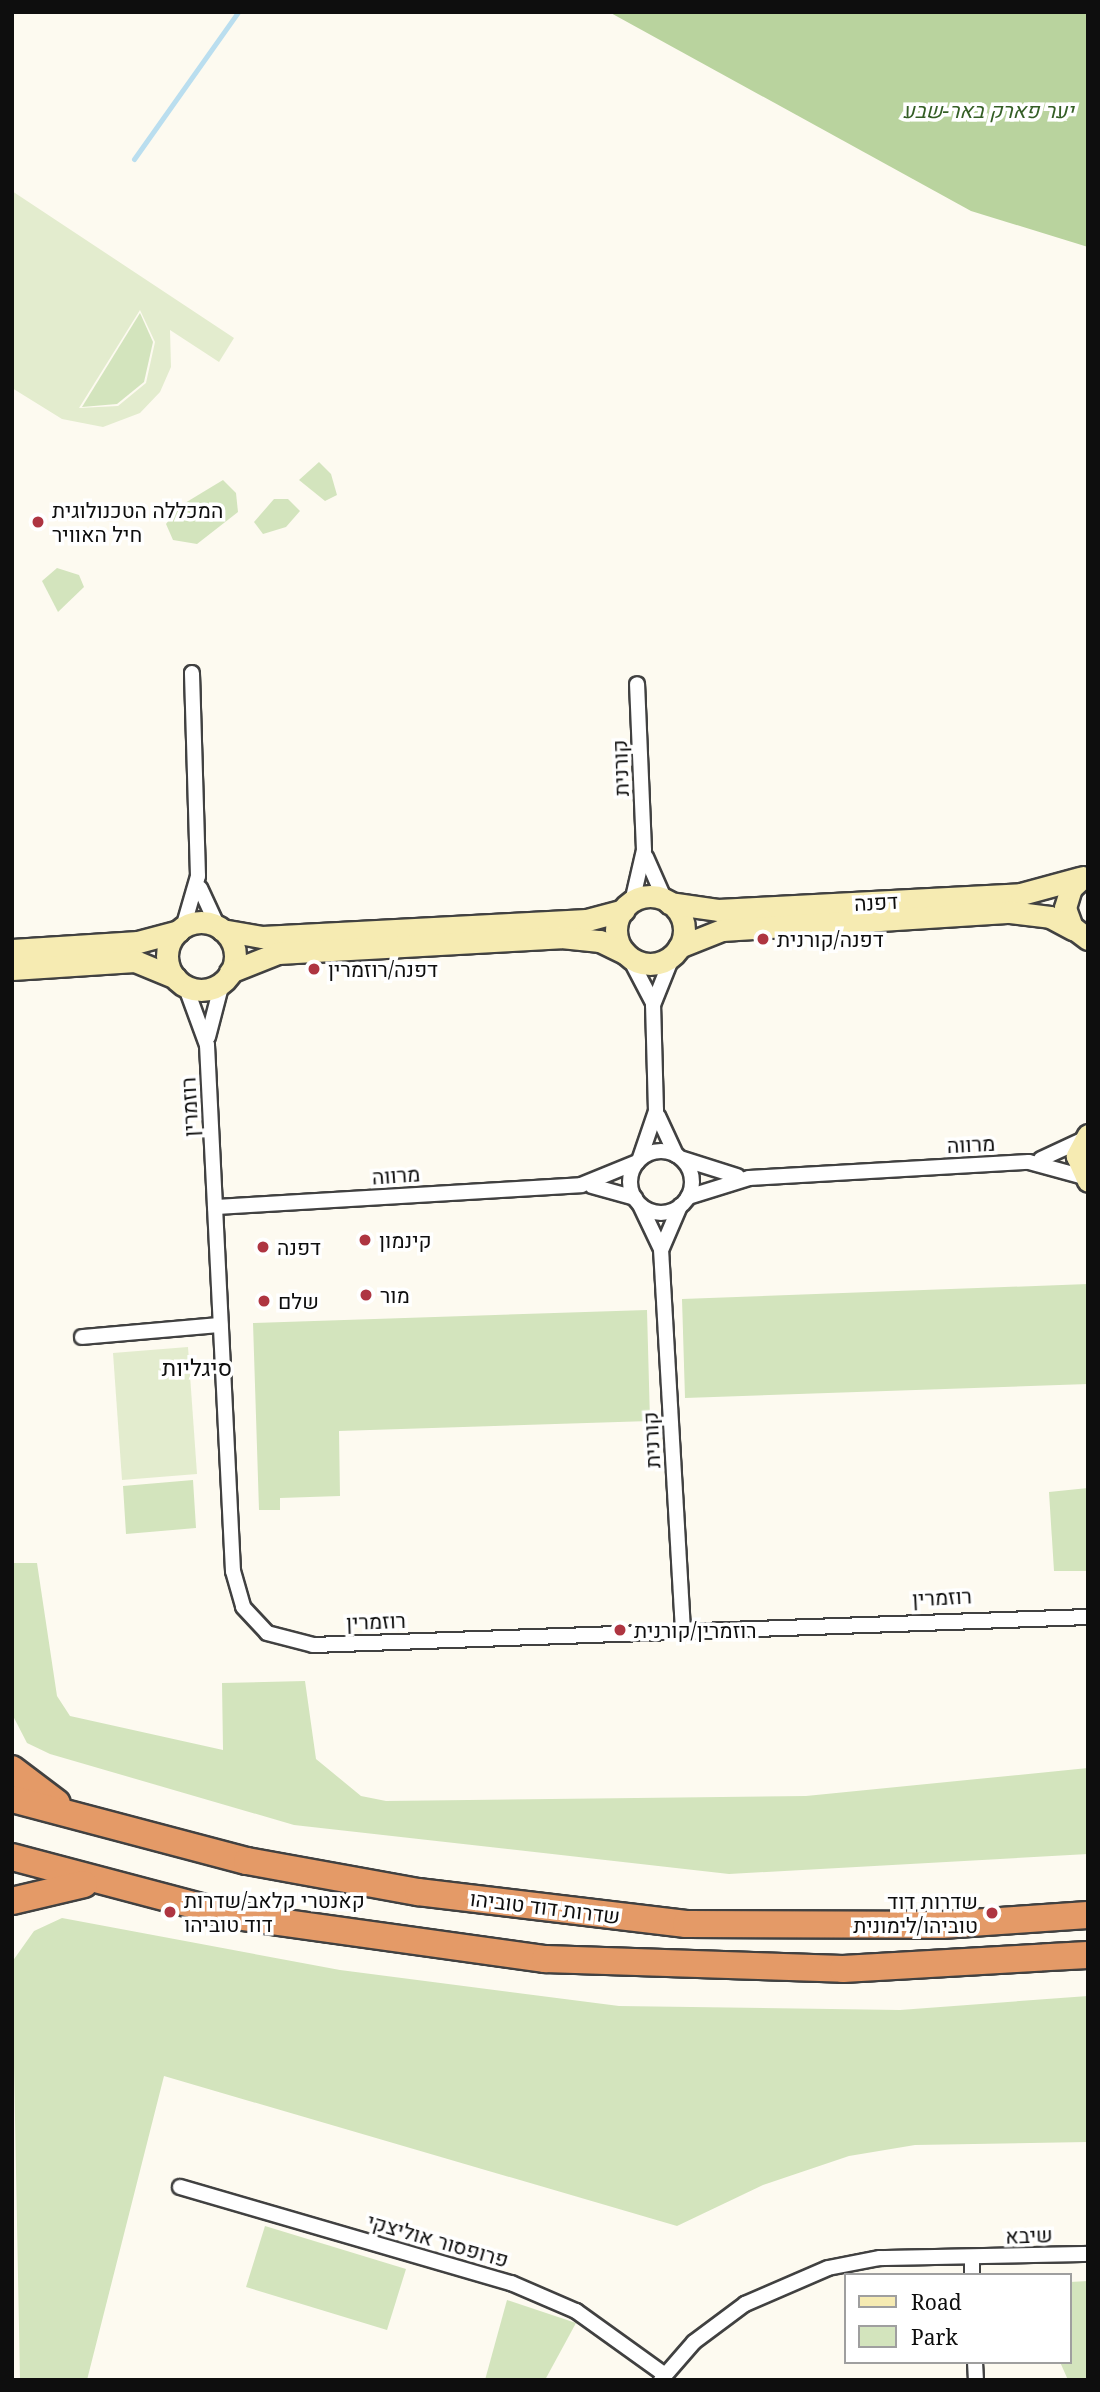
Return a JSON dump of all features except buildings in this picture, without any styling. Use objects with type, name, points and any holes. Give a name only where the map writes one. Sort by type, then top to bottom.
[{"type":"highway","points":[[12,1769],[43,1795],[89,1820]]},
{"type":"highway","name":"שדרות דוד טוביהו","points":[[12,1799],[247,1861],[405,1889],[686,1924],[785,1928],[1088,1915]]},
{"type":"highway","points":[[12,1857],[235,1916],[545,1959],[843,1969],[1088,1955]]},
{"type":"highway","points":[[12,1901],[51,1887],[102,1882]]},
{"type":"highway","points":[[1041,1918],[1088,1897]]},
{"type":"street","points":[[180,982],[168,954],[181,929],[198,876],[192,673]]},
{"type":"street","name":"קורנית","points":[[628,906],[644,850],[637,684]]},
{"type":"street","name":"קורנית","points":[[644,850],[667,901]]},
{"type":"street","points":[[198,876],[220,928],[234,947],[226,977]]},
{"type":"street","points":[[1082,937],[1065,900],[1084,877]]},
{"type":"street","name":"דפנה","points":[[667,901],[718,910],[1007,895],[1084,877]]},
{"type":"street","points":[[12,950],[138,942],[181,929],[220,928],[262,937],[591,920],[628,906],[667,901],[683,923],[676,951],[653,1004],[656,1111],[630,1180],[637,1202],[659,1213],[684,1201],[691,1174],[678,1156],[656,1111]]},
{"type":"street","points":[[628,906],[617,934],[653,1004]]},
{"type":"street","name":"דפנה","points":[[676,951],[718,931],[1010,912],[1050,917],[1082,937]]},
{"type":"street","points":[[12,969],[135,961],[202,989],[278,953],[561,937],[600,941],[627,955],[654,964],[676,951]]},
{"type":"street","name":"רוזמרין","points":[[226,977],[207,1045],[234,1585],[243,1607],[267,1633],[313,1645],[683,1629],[1088,1616]]},
{"type":"street","name":"רוזמרין","points":[[180,982],[207,1045]]},
{"type":"street","points":[[1086,1136],[1077,1156],[1086,1179]]},
{"type":"street","name":"מרווה","points":[[678,1156],[709,1171],[748,1178],[1029,1161],[1086,1136]]},
{"type":"street","points":[[638,1160],[658,1151],[678,1156]]},
{"type":"street","name":"מרווה","points":[[215,1208],[581,1185],[638,1160]]},
{"type":"street","name":"מרווה","points":[[1029,1161],[1086,1179]]},
{"type":"street","name":"מרווה","points":[[684,1201],[748,1178]]},
{"type":"street","name":"מרווה","points":[[581,1185],[637,1202]]},
{"type":"street","name":"קורנית","points":[[662,1249],[684,1201]]},
{"type":"street","name":"קורנית","points":[[637,1202],[662,1249],[683,1629]]},
{"type":"street","points":[[82,1337],[220,1325]]},
{"type":"street","name":"פרופסור אוליצקי","points":[[180,2187],[511,2283],[576,2311],[663,2378]]},
{"type":"street","name":"שיבא","points":[[663,2378],[718,2323],[798,2277],[852,2261],[1088,2254]]},
{"type":"street","points":[[972,2258],[972,2273]]},
{"type":"green space","name":"יער פארק באר-שבע","points":[[609,12],[1088,12],[1088,247],[971,211]]},
{"type":"green space","points":[[12,191],[234,338],[219,362],[170,330],[171,367],[160,392],[140,413],[103,427],[62,419],[12,388]],"holes":[[[140,310],[155,342],[146,383],[118,406],[79,408]]]},
{"type":"green space","points":[[140,313],[153,342],[144,382],[117,404],[82,407]]},
{"type":"green space","points":[[319,462],[331,474],[337,495],[325,501],[299,480]]},
{"type":"green space","points":[[223,480],[236,493],[238,512],[197,544],[173,540],[166,524],[180,506]]},
{"type":"green space","points":[[274,499],[288,499],[300,511],[286,527],[263,534],[254,522]]},
{"type":"green space","points":[[57,568],[79,575],[84,587],[58,612],[42,581]]},
{"type":"green space","points":[[1088,1284],[1088,1384],[685,1398],[682,1299]]},
{"type":"green space","points":[[647,1310],[650,1421],[339,1431],[340,1496],[280,1498],[280,1510],[259,1510],[253,1323]]},
{"type":"green space","points":[[188,1347],[197,1474],[122,1480],[113,1353]]},
{"type":"green space","points":[[12,1451],[14,1563],[37,1563],[57,1696],[70,1716],[223,1750],[222,1683],[305,1681],[316,1759],[361,1796],[386,1801],[806,1796],[1088,1768],[1088,1854],[729,1874],[294,1825],[50,1754],[27,1743],[12,1714]]},
{"type":"green space","points":[[193,1480],[196,1528],[126,1534],[123,1486]]},
{"type":"green space","points":[[1088,1488],[1088,1571],[1054,1571],[1049,1492]]},
{"type":"green space","points":[[62,1918],[340,1970],[619,2006],[900,2010],[1088,1996],[1088,2142],[915,2145],[849,2156],[763,2185],[677,2226],[164,2076],[87,2380],[20,2380],[12,1962],[34,1931]]},
{"type":"green space","points":[[265,2226],[406,2269],[387,2330],[246,2287]]},
{"type":"green space","points":[[1088,2281],[1088,2380],[1068,2380],[1061,2364],[1072,2364],[1072,2282]]},
{"type":"green space","points":[[507,2300],[576,2323],[545,2380],[485,2380]]},
{"type":"waterway","points":[[134,159],[238,12]]},
{"type":"place","name":"המכללה הטכנולוגית חיל האוויר","points":[[38,522]]},
{"type":"place","name":"דפנה/קורנית","points":[[763,939]]},
{"type":"place","name":"דפנה/רוזמרין","points":[[314,969]]},
{"type":"place","name":"קינמון","points":[[365,1240]]},
{"type":"place","name":"דפנה","points":[[263,1247]]},
{"type":"place","name":"מור","points":[[366,1295]]},
{"type":"place","name":"שלם","points":[[264,1301]]},
{"type":"place","name":"רוזמרין/קורנית","points":[[620,1630]]},
{"type":"place","name":"קאנטרי קלאב/שדרות דוד טוביהו","points":[[170,1912]]},
{"type":"place","name":"שדרות דוד טוביהו/לימונית","points":[[992,1913]]},
{"type":"district","name":"סיגליות","points":[[197,1367]]}]
